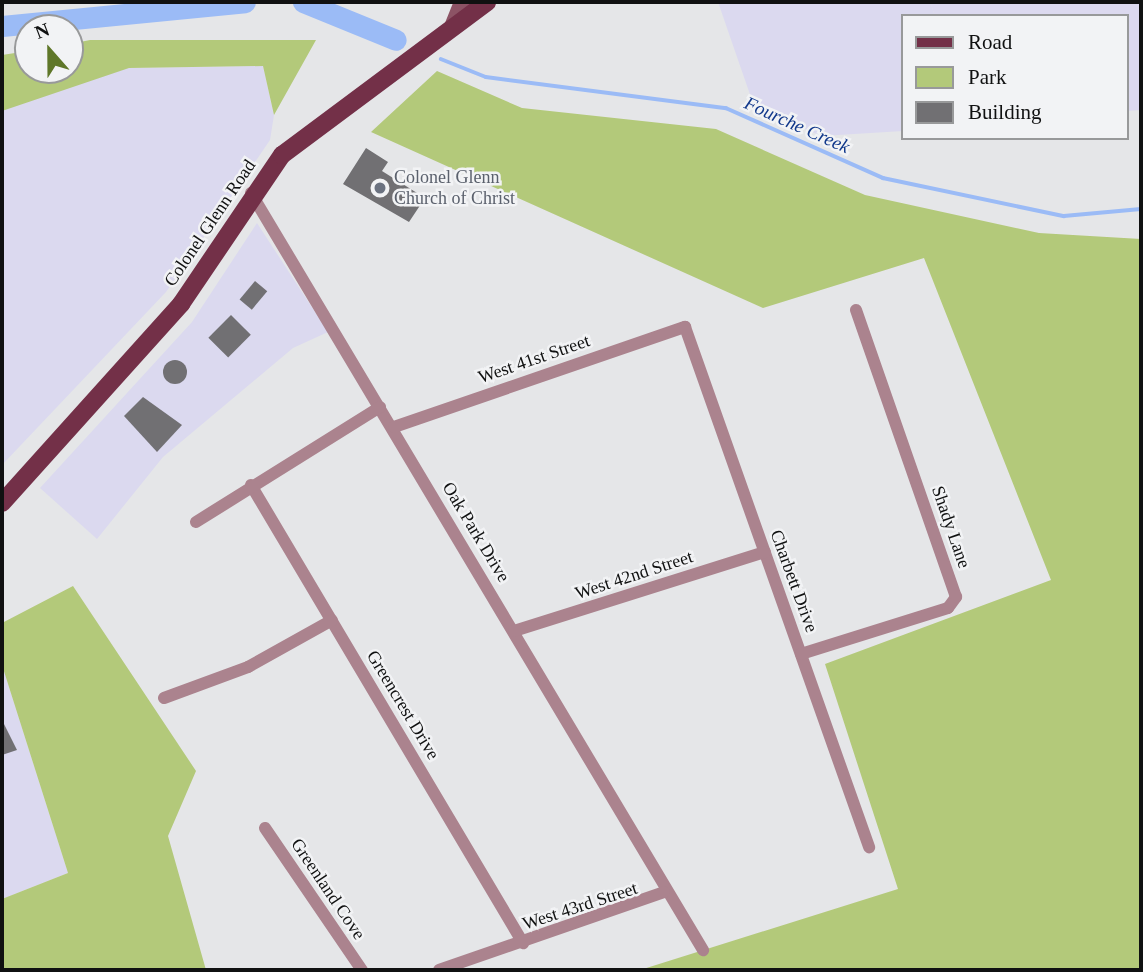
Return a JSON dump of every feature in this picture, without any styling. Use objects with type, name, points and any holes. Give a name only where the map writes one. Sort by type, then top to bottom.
[{"type":"main road","points":[[453,27],[463,2]]},
{"type":"main road","name":"Colonel Glenn Road","points":[[5,492],[181,304],[251,193],[282,156],[487,2]]},
{"type":"street","name":"Oak Park Drive","points":[[251,193],[394,427],[664,892]]},
{"type":"street","name":"Shady Lane","points":[[802,654],[948,608],[956,597],[856,310]]},
{"type":"street","name":"Charbett Drive","points":[[685,327],[869,847]]},
{"type":"street","name":"West 41st Street","points":[[394,427],[685,327]]},
{"type":"street","points":[[196,522],[251,485],[380,407]]},
{"type":"street","name":"Greencrest Drive","points":[[251,485],[523,943]]},
{"type":"street","name":"West 42nd Street","points":[[514,631],[765,552]]},
{"type":"street","points":[[164,698],[248,667],[332,620]]},
{"type":"street","name":"Greenland Cove","points":[[265,828],[362,970]]},
{"type":"street","name":"West 43rd Street","points":[[439,970],[664,892],[703,950]]},
{"type":"shaded area","points":[[718,2],[930,2],[934,14],[902,14],[902,131],[822,136],[755,109]]},
{"type":"shaded area","points":[[930,2],[1141,2],[1141,110],[1129,111],[1129,14],[934,14]]},
{"type":"shaded area","points":[[263,66],[274,115],[270,140],[166,292],[2,465],[2,110],[125,68]]},
{"type":"shaded area","points":[[257,223],[328,332],[293,348],[163,457],[97,539],[40,488],[192,322]]},
{"type":"shaded area","points":[[2,665],[68,873],[2,899]]},
{"type":"green space","points":[[316,40],[274,115],[263,66],[129,68],[84,83],[84,41]]},
{"type":"green space","points":[[14,53],[14,84],[82,84],[2,111],[2,55]]},
{"type":"green space","points":[[437,71],[522,108],[716,129],[865,195],[1039,233],[1141,239],[1141,970],[640,970],[898,889],[825,664],[1051,580],[924,258],[763,308],[371,132]]},
{"type":"green space","points":[[73,586],[196,771],[168,836],[206,970],[2,970],[2,899],[68,873],[2,665],[2,623]]},
{"type":"building","name":"Colonel Glenn Church of Christ","points":[[366,148],[388,162],[382,171],[425,198],[409,222],[343,184]]},
{"type":"building","points":[[255,281],[267,291],[252,310],[240,299]]},
{"type":"building","points":[[231,315],[251,335],[228,357],[208,338]]},
{"type":"building","points":[[175,360],[184,363],[187,372],[184,381],[175,384],[166,381],[163,372],[166,363]]},
{"type":"building","points":[[143,397],[182,425],[157,452],[124,416]]},
{"type":"building","points":[[2,720],[17,750],[2,755],[4,746]]},
{"type":"waterway","points":[[2,26],[245,2]]},
{"type":"waterway","points":[[303,2],[396,40]]},
{"type":"waterway","name":"Fourche Creek","points":[[441,59],[486,77],[726,108],[883,178],[1064,216],[1141,209]]},
{"type":"place","name":"Colonel Glenn Church of Christ","points":[[380,188]]}]
